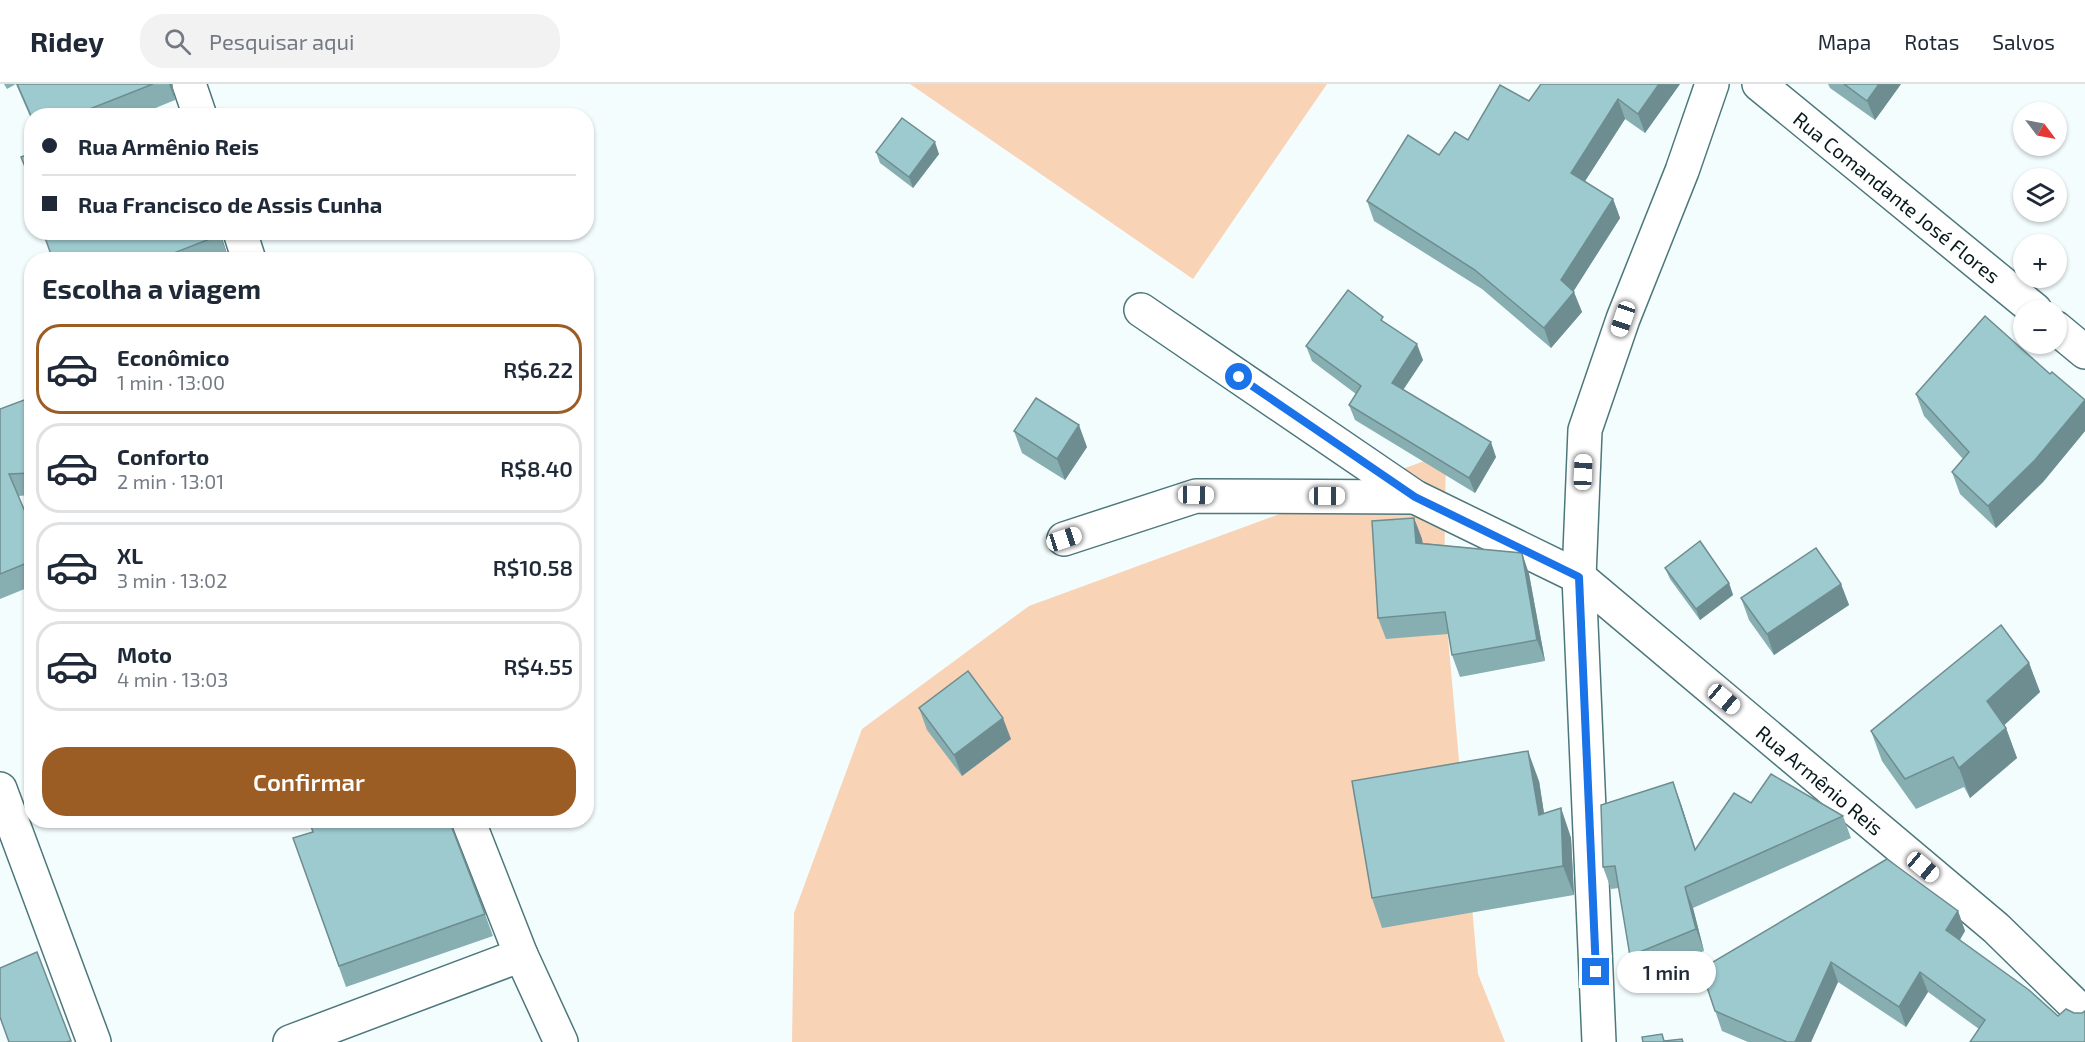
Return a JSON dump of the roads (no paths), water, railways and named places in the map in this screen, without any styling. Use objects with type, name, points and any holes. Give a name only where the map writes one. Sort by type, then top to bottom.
[{"type":"street","points":[[189,84],[197,108]]},
{"type":"street","points":[[1599,1042],[1579,577],[1585,430],[1623,319],[1682,171],[1712,84]]},
{"type":"street","name":"Rua Comandante José Flores","points":[[1759,84],[2023,300]]},
{"type":"street","name":"Rua Armênio Reis","points":[[1141,310],[1415,497],[1579,577],[1996,928],[2085,1015]]},
{"type":"street","points":[[2067,337],[2085,352]]},
{"type":"street","name":"Rua Armênio Reis","points":[[1064,539],[1196,495],[1415,497]]},
{"type":"street","points":[[0,789],[94,1042]]},
{"type":"street","points":[[471,828],[521,955],[561,1042]]},
{"type":"street","points":[[290,1042],[521,955]]}]
